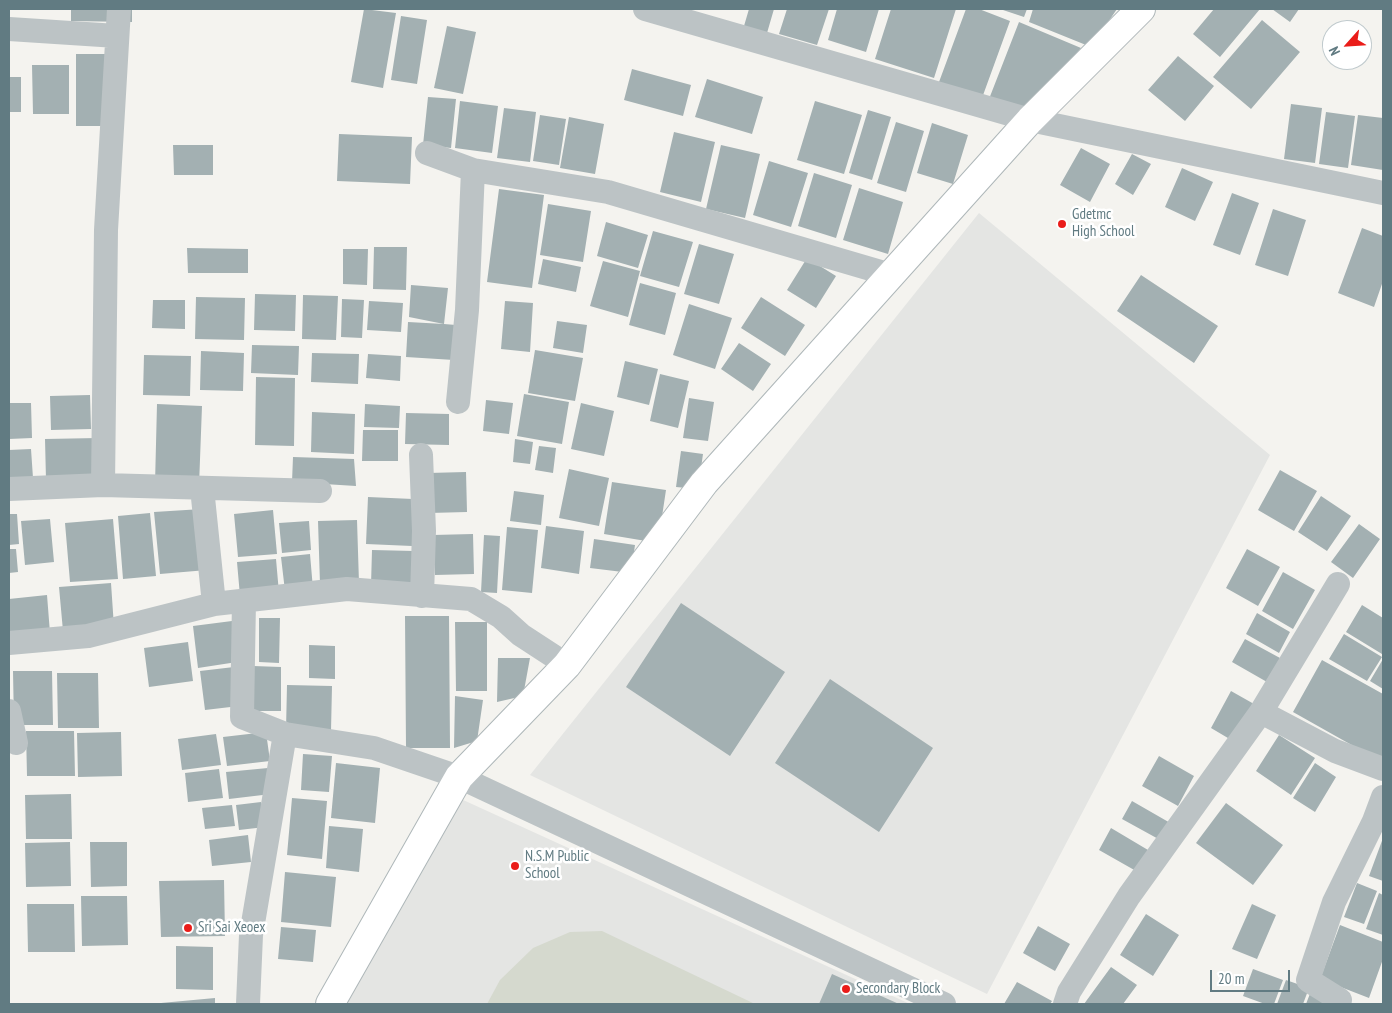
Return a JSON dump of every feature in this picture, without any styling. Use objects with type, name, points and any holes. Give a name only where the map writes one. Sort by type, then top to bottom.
[{"type":"street","points":[[103,485],[106,230],[119,9]]},
{"type":"street","points":[[645,9],[1030,120],[1383,192]]},
{"type":"street","points":[[330,1004],[459,777],[567,665],[704,482],[1030,120],[1141,9]]},
{"type":"street","points":[[9,29],[117,36]]},
{"type":"street","points":[[427,153],[472,170],[608,192],[892,275]]},
{"type":"street","points":[[458,402],[467,310],[472,170]]},
{"type":"street","points":[[421,455],[424,531],[422,596]]},
{"type":"street","points":[[9,489],[103,485],[320,491]]},
{"type":"street","points":[[202,488],[214,604]]},
{"type":"street","points":[[1065,1004],[1069,992],[1129,896],[1261,712],[1338,584]]},
{"type":"street","points":[[9,643],[88,636],[214,604],[347,589],[471,599],[501,617],[521,635],[567,665]]},
{"type":"street","points":[[244,601],[242,717],[285,734],[374,748],[459,777],[944,1004]]},
{"type":"street","points":[[9,711],[16,742]]},
{"type":"street","points":[[1261,712],[1334,751],[1383,769]]},
{"type":"street","points":[[248,1004],[251,935],[285,734]]},
{"type":"street","points":[[1338,1004],[1340,1000],[1308,980],[1334,902],[1374,821],[1383,797]]},
{"type":"shaded area","points":[[979,213],[1270,455],[987,994],[530,775]]},
{"type":"shaded area","name":"N.S.M Public School","points":[[461,799],[910,1004],[340,1004]]},
{"type":"shaded area","points":[[602,931],[755,1004],[487,1004],[500,980],[533,948],[570,932]]},
{"type":"building","points":[[71,9],[132,9],[132,22],[71,21]]},
{"type":"building","points":[[364,9],[396,13],[383,88],[351,82]]},
{"type":"building","points":[[749,9],[774,9],[767,33],[744,26]]},
{"type":"building","points":[[787,9],[829,9],[817,45],[779,34]]},
{"type":"building","points":[[837,9],[879,9],[866,52],[828,40]]},
{"type":"building","points":[[891,9],[956,9],[934,78],[875,59]]},
{"type":"building","points":[[966,9],[979,9],[1010,21],[982,98],[939,82]]},
{"type":"building","points":[[1000,9],[1027,9],[1024,17]]},
{"type":"building","points":[[1033,9],[1117,9],[1091,47],[1029,22]]},
{"type":"building","points":[[1214,9],[1260,9],[1220,57],[1193,34]]},
{"type":"building","points":[[1272,9],[1299,9],[1290,22]]},
{"type":"building","points":[[401,16],[427,20],[417,84],[391,80]]},
{"type":"building","points":[[1262,20],[1300,52],[1251,109],[1213,77]]},
{"type":"building","points":[[1019,22],[1081,48],[1031,110],[989,99]]},
{"type":"building","points":[[447,26],[476,32],[463,94],[434,88]]},
{"type":"building","points":[[76,54],[124,54],[124,126],[76,126]]},
{"type":"building","points":[[1178,56],[1214,86],[1185,121],[1148,90]]},
{"type":"building","points":[[32,65],[69,65],[69,114],[33,114]]},
{"type":"building","points":[[632,69],[691,85],[683,116],[624,100]]},
{"type":"building","points":[[9,77],[21,77],[21,112],[9,112]]},
{"type":"building","points":[[707,79],[763,97],[752,134],[695,117]]},
{"type":"building","points":[[428,97],[456,99],[451,148],[423,145]]},
{"type":"building","points":[[460,101],[498,106],[492,153],[455,148]]},
{"type":"building","points":[[815,101],[862,115],[844,174],[797,160]]},
{"type":"building","points":[[1291,104],[1322,108],[1315,163],[1284,159]]},
{"type":"building","points":[[504,108],[536,112],[530,162],[497,158]]},
{"type":"building","points":[[868,110],[891,117],[872,180],[849,173]]},
{"type":"building","points":[[1326,112],[1355,116],[1348,168],[1319,164]]},
{"type":"building","points":[[540,115],[566,119],[559,165],[533,161]]},
{"type":"building","points":[[1358,115],[1383,118],[1383,170],[1351,165]]},
{"type":"building","points":[[569,117],[604,124],[595,174],[560,168]]},
{"type":"building","points":[[896,122],[924,131],[906,192],[877,183]]},
{"type":"building","points":[[932,123],[968,135],[953,184],[917,173]]},
{"type":"building","points":[[674,132],[715,142],[701,202],[660,192]]},
{"type":"building","points":[[339,134],[412,137],[410,184],[337,181]]},
{"type":"building","points":[[173,145],[213,145],[213,175],[174,175]]},
{"type":"building","points":[[721,145],[760,154],[745,218],[706,209]]},
{"type":"building","points":[[1081,148],[1110,164],[1090,202],[1060,185]]},
{"type":"building","points":[[1132,154],[1151,164],[1133,195],[1115,184]]},
{"type":"building","points":[[769,161],[808,173],[791,227],[753,215]]},
{"type":"building","points":[[1182,168],[1213,182],[1195,221],[1165,207]]},
{"type":"building","points":[[814,173],[852,185],[836,238],[798,226]]},
{"type":"building","points":[[859,188],[903,202],[888,254],[843,240]]},
{"type":"building","points":[[499,189],[544,195],[532,288],[487,282]]},
{"type":"building","points":[[1232,193],[1259,203],[1240,255],[1213,245]]},
{"type":"building","points":[[548,204],[591,211],[583,262],[540,255]]},
{"type":"building","points":[[1273,209],[1306,220],[1288,276],[1255,265]]},
{"type":"building","points":[[606,222],[648,235],[638,268],[597,256]]},
{"type":"building","points":[[1362,228],[1383,236],[1383,281],[1374,307],[1338,293]]},
{"type":"building","points":[[653,231],[693,242],[679,287],[640,276]]},
{"type":"building","points":[[699,244],[734,254],[719,304],[684,294]]},
{"type":"building","points":[[374,247],[407,247],[406,290],[373,289]]},
{"type":"building","points":[[187,248],[248,249],[248,273],[188,273]]},
{"type":"building","points":[[343,249],[368,249],[367,285],[343,284]]},
{"type":"building","points":[[807,258],[836,276],[816,308],[787,290]]},
{"type":"building","points":[[543,259],[581,267],[576,292],[538,284]]},
{"type":"building","points":[[603,261],[640,271],[628,317],[590,306]]},
{"type":"building","points":[[1141,275],[1218,326],[1194,363],[1117,311]]},
{"type":"building","points":[[640,283],[676,293],[665,335],[629,325]]},
{"type":"building","points":[[411,285],[448,288],[444,324],[409,317]]},
{"type":"building","points":[[255,294],[296,295],[295,331],[254,330]]},
{"type":"building","points":[[303,295],[338,296],[336,340],[302,339]]},
{"type":"building","points":[[196,297],[245,298],[244,340],[195,339]]},
{"type":"building","points":[[761,297],[805,325],[785,356],[741,328]]},
{"type":"building","points":[[342,299],[364,300],[362,338],[341,337]]},
{"type":"building","points":[[153,300],[185,300],[185,329],[152,328]]},
{"type":"building","points":[[369,301],[403,303],[401,332],[367,330]]},
{"type":"building","points":[[505,301],[533,303],[530,352],[501,349]]},
{"type":"building","points":[[689,304],[732,318],[715,369],[673,355]]},
{"type":"building","points":[[557,321],[587,325],[583,353],[553,348]]},
{"type":"building","points":[[408,322],[456,325],[454,360],[406,357]]},
{"type":"building","points":[[739,343],[771,364],[753,391],[721,369]]},
{"type":"building","points":[[252,345],[299,346],[298,375],[251,373]]},
{"type":"building","points":[[535,350],[583,358],[575,401],[528,393]]},
{"type":"building","points":[[201,351],[244,353],[243,391],[200,390]]},
{"type":"building","points":[[312,353],[359,354],[358,384],[311,382]]},
{"type":"building","points":[[368,354],[401,356],[400,381],[366,378]]},
{"type":"building","points":[[144,355],[191,356],[190,396],[143,395]]},
{"type":"building","points":[[625,361],[658,369],[649,405],[617,397]]},
{"type":"building","points":[[660,374],[689,381],[678,428],[650,421]]},
{"type":"building","points":[[256,377],[295,378],[294,446],[255,445]]},
{"type":"building","points":[[524,394],[569,402],[562,444],[517,436]]},
{"type":"building","points":[[90,395],[91,429],[51,430],[50,396]]},
{"type":"building","points":[[689,398],[714,402],[708,441],[683,438]]},
{"type":"building","points":[[486,400],[513,403],[509,434],[483,431]]},
{"type":"building","points":[[9,403],[31,403],[32,438],[9,439]]},
{"type":"building","points":[[581,403],[614,411],[604,456],[571,449]]},
{"type":"building","points":[[157,404],[202,406],[199,486],[155,484]]},
{"type":"building","points":[[365,404],[400,406],[399,428],[364,427]]},
{"type":"building","points":[[312,412],[355,414],[354,454],[311,452]]},
{"type":"building","points":[[406,413],[449,414],[449,445],[405,444]]},
{"type":"building","points":[[363,430],[398,430],[398,461],[362,461]]},
{"type":"building","points":[[98,438],[99,478],[46,480],[45,439]]},
{"type":"building","points":[[515,439],[533,442],[530,464],[513,462]]},
{"type":"building","points":[[539,446],[556,448],[553,473],[535,470]]},
{"type":"building","points":[[31,449],[33,478],[9,479],[9,450]]},
{"type":"building","points":[[681,451],[703,454],[698,489],[676,487]]},
{"type":"building","points":[[293,457],[354,459],[356,486],[292,482]]},
{"type":"building","points":[[569,469],[609,478],[599,526],[559,518]]},
{"type":"building","points":[[1280,470],[1317,491],[1294,531],[1258,510]]},
{"type":"building","points":[[466,472],[467,512],[429,513],[428,473]]},
{"type":"building","points":[[612,482],[666,490],[658,543],[604,534]]},
{"type":"building","points":[[514,491],[544,495],[541,525],[510,521]]},
{"type":"building","points":[[1321,496],[1351,516],[1327,551],[1298,532]]},
{"type":"building","points":[[368,497],[413,499],[412,546],[366,544]]},
{"type":"building","points":[[202,509],[207,570],[160,574],[154,512]]},
{"type":"building","points":[[273,510],[277,554],[238,557],[234,514]]},
{"type":"building","points":[[150,513],[156,576],[123,579],[118,516]]},
{"type":"building","points":[[9,514],[17,514],[19,544],[9,545]]},
{"type":"building","points":[[50,519],[54,562],[25,565],[21,521]]},
{"type":"building","points":[[113,519],[118,579],[70,582],[65,523]]},
{"type":"building","points":[[357,520],[359,583],[320,584],[318,521]]},
{"type":"building","points":[[309,521],[311,550],[282,553],[279,523]]},
{"type":"building","points":[[1359,524],[1380,539],[1353,578],[1331,562]]},
{"type":"building","points":[[546,526],[584,531],[579,574],[541,568]]},
{"type":"building","points":[[507,527],[538,530],[532,593],[502,590]]},
{"type":"building","points":[[473,534],[474,574],[435,575],[433,535]]},
{"type":"building","points":[[484,535],[500,536],[497,593],[481,592]]},
{"type":"building","points":[[594,539],[635,545],[631,573],[590,568]]},
{"type":"building","points":[[9,549],[16,549],[18,572],[9,573]]},
{"type":"building","points":[[1247,549],[1280,567],[1258,606],[1226,588]]},
{"type":"building","points":[[372,550],[414,551],[413,586],[371,585]]},
{"type":"building","points":[[310,554],[313,589],[285,591],[281,557]]},
{"type":"building","points":[[276,559],[279,593],[240,596],[237,562]]},
{"type":"building","points":[[1283,572],[1315,590],[1293,629],[1262,611]]},
{"type":"building","points":[[111,583],[114,627],[63,631],[59,587]]},
{"type":"building","points":[[47,595],[50,633],[9,637],[9,599]]},
{"type":"building","points":[[681,603],[785,672],[730,756],[626,687]]},
{"type":"building","points":[[1362,605],[1383,618],[1382,654],[1346,632]]},
{"type":"building","points":[[1257,613],[1290,632],[1279,653],[1246,634]]},
{"type":"building","points":[[405,616],[449,616],[450,748],[406,748]]},
{"type":"building","points":[[259,618],[280,618],[279,663],[259,662]]},
{"type":"building","points":[[232,621],[237,662],[198,668],[193,626]]},
{"type":"building","points":[[455,622],[487,622],[487,691],[456,691]]},
{"type":"building","points":[[1344,634],[1382,657],[1367,681],[1329,659]]},
{"type":"building","points":[[1245,639],[1280,658],[1267,682],[1232,662]]},
{"type":"building","points":[[188,642],[193,681],[149,687],[144,648]]},
{"type":"building","points":[[309,645],[335,646],[335,679],[309,678]]},
{"type":"building","points":[[498,658],[530,658],[523,696],[497,702]]},
{"type":"building","points":[[1383,659],[1383,689],[1370,681]]},
{"type":"building","points":[[1322,660],[1383,694],[1383,755],[1380,761],[1293,712]]},
{"type":"building","points":[[253,666],[281,667],[281,711],[253,711]]},
{"type":"building","points":[[234,667],[239,706],[205,710],[200,671]]},
{"type":"building","points":[[13,671],[52,671],[53,725],[14,725]]},
{"type":"building","points":[[57,673],[98,673],[99,728],[58,728]]},
{"type":"building","points":[[830,679],[933,748],[879,832],[775,763]]},
{"type":"building","points":[[287,685],[332,686],[331,731],[286,730]]},
{"type":"building","points":[[1231,691],[1254,704],[1233,741],[1211,728]]},
{"type":"building","points":[[455,696],[483,700],[477,741],[454,748]]},
{"type":"building","points":[[26,731],[74,731],[75,776],[27,776]]},
{"type":"building","points":[[121,732],[122,776],[78,777],[77,733]]},
{"type":"building","points":[[266,732],[270,761],[227,766],[223,737]]},
{"type":"building","points":[[216,734],[221,765],[182,770],[178,739]]},
{"type":"building","points":[[1279,735],[1315,758],[1291,795],[1256,771]]},
{"type":"building","points":[[303,754],[332,756],[329,792],[301,790]]},
{"type":"building","points":[[1159,756],[1194,776],[1178,806],[1142,786]]},
{"type":"building","points":[[336,763],[380,768],[375,823],[331,818]]},
{"type":"building","points":[[1315,763],[1336,777],[1315,812],[1293,798]]},
{"type":"building","points":[[268,768],[271,794],[229,799],[226,772]]},
{"type":"building","points":[[219,769],[223,798],[188,802],[185,773]]},
{"type":"building","points":[[71,794],[72,839],[26,839],[25,795]]},
{"type":"building","points":[[292,798],[327,801],[322,859],[287,855]]},
{"type":"building","points":[[1132,801],[1172,824],[1162,841],[1122,819]]},
{"type":"building","points":[[261,802],[265,827],[239,830],[236,805]]},
{"type":"building","points":[[1226,803],[1283,845],[1253,885],[1196,843]]},
{"type":"building","points":[[232,805],[235,826],[205,829],[202,808]]},
{"type":"building","points":[[329,826],[363,829],[359,872],[326,868]]},
{"type":"building","points":[[1111,828],[1148,850],[1136,871],[1099,850]]},
{"type":"building","points":[[248,835],[251,862],[212,866],[209,840]]},
{"type":"building","points":[[1383,838],[1383,881],[1369,876]]},
{"type":"building","points":[[70,842],[71,886],[26,887],[25,843]]},
{"type":"building","points":[[90,842],[127,842],[127,886],[91,887]]},
{"type":"building","points":[[285,872],[336,877],[331,927],[281,922]]},
{"type":"building","points":[[224,880],[225,936],[161,937],[159,881]]},
{"type":"building","points":[[1357,883],[1377,891],[1364,924],[1344,917]]},
{"type":"building","points":[[1379,893],[1383,895],[1383,935],[1366,929]]},
{"type":"building","points":[[81,896],[127,896],[128,945],[82,946]]},
{"type":"building","points":[[27,904],[74,904],[75,952],[28,952]]},
{"type":"building","points":[[1252,904],[1276,915],[1257,959],[1232,949]]},
{"type":"building","points":[[1146,914],[1179,935],[1153,976],[1120,955]]},
{"type":"building","points":[[1340,925],[1383,942],[1383,959],[1369,998],[1320,979]]},
{"type":"building","points":[[1038,926],[1070,944],[1055,971],[1023,953]]},
{"type":"building","points":[[281,927],[316,930],[313,962],[278,959]]},
{"type":"building","points":[[176,946],[213,947],[213,990],[176,989]]},
{"type":"building","points":[[1111,967],[1137,985],[1123,1004],[1084,1004]]},
{"type":"building","points":[[1253,969],[1283,980],[1274,1004],[1265,1004],[1243,996]]},
{"type":"building","name":"Secondary Block","points":[[832,974],[899,1004],[819,1004]]},
{"type":"building","points":[[1286,980],[1309,988],[1303,1004],[1277,1004]]},
{"type":"building","points":[[1017,982],[1052,1001],[1050,1004],[1004,1004]]},
{"type":"building","points":[[1311,991],[1332,1004],[1306,1004]]},
{"type":"building","points":[[215,998],[215,1004],[161,1004],[161,1003]]},
{"type":"place","name":"Gdetmc High School","points":[[1062,224]]},
{"type":"place","name":"N.S.M Public School","points":[[515,866]]},
{"type":"place","name":"Sri Sai Xeoex","points":[[188,928]]},
{"type":"place","name":"Secondary Block","points":[[846,989]]}]
